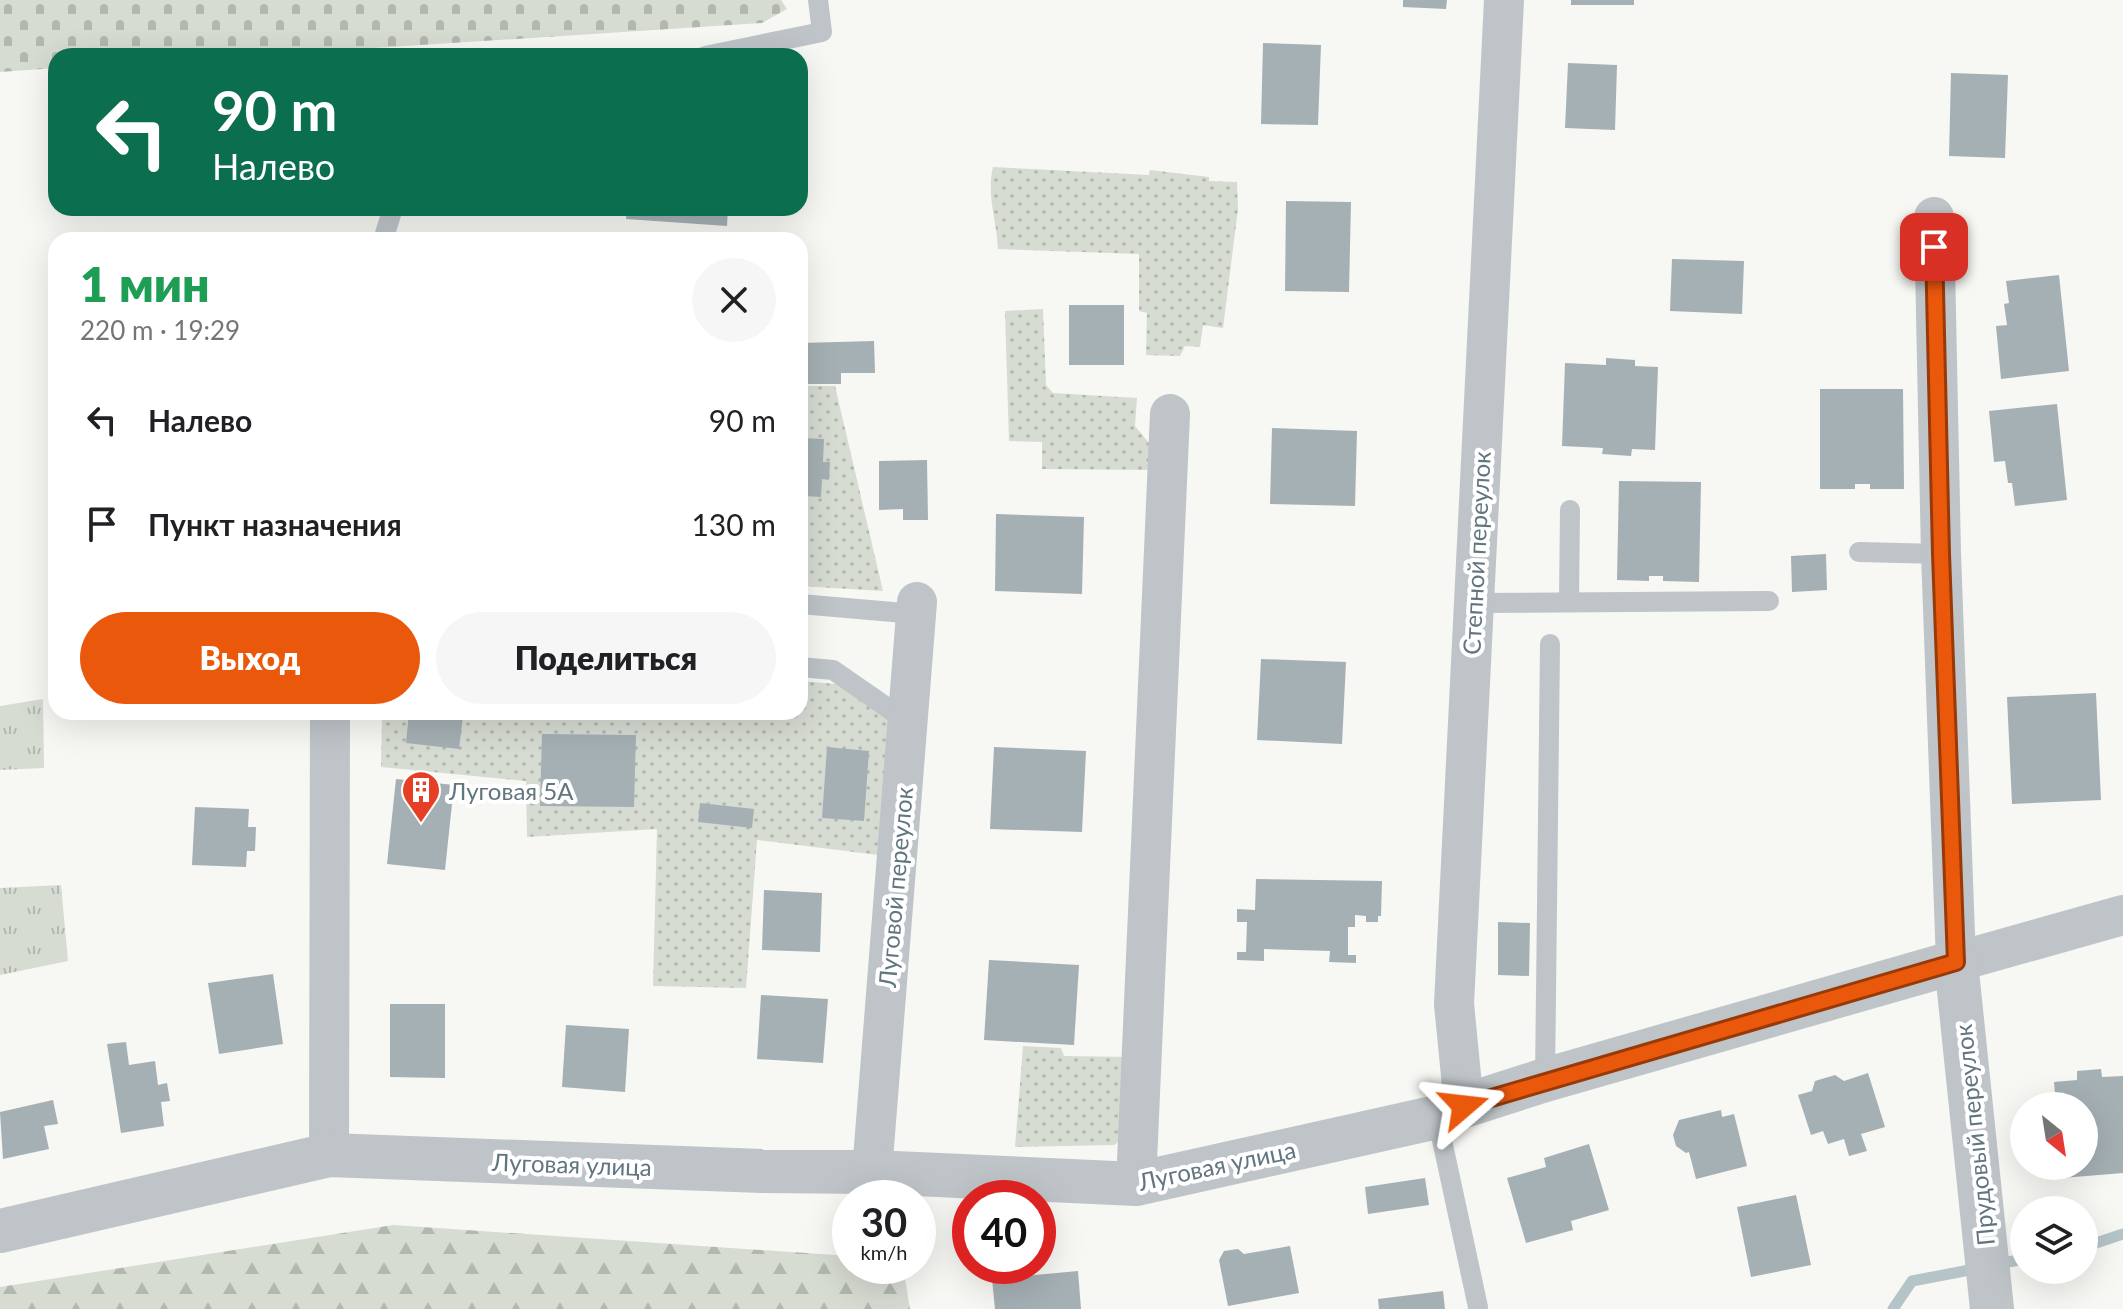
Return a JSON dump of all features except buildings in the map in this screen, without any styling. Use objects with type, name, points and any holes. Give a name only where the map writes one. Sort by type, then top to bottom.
[{"type":"street","name":"Степной переулок","points":[[1451,1112],[1504,0]]},
{"type":"street","points":[[1934,217],[1941,554],[1956,962]]},
{"type":"street","points":[[1136,1184],[1170,414]]},
{"type":"street","name":"Луговой переулок","points":[[872,1172],[917,608]]},
{"type":"street","points":[[329,1155],[330,720]]},
{"type":"street","name":"Луговая улица","points":[[0,1231],[329,1155],[762,1171],[872,1172],[1136,1184],[1451,1112],[1545,1080],[2123,915]]},
{"type":"street","name":"Прудовый переулок","points":[[1956,962],[1992,1307]]},
{"type":"lane","points":[[744,48],[822,32],[818,0]]},
{"type":"lane","points":[[1569,602],[1570,510]]},
{"type":"lane","points":[[1859,552],[1941,554]]},
{"type":"lane","points":[[1473,603],[1769,601]]},
{"type":"lane","points":[[808,604],[917,608]]},
{"type":"lane","points":[[1545,1080],[1550,644]]},
{"type":"lane","points":[[808,668],[833,670],[908,722]]},
{"type":"lane","points":[[1451,1112],[1478,1307]]},
{"type":"green space","points":[[0,0],[781,0],[787,9],[762,23],[376,48],[48,48],[48,69],[0,72]]},
{"type":"green space","points":[[993,167],[1149,175],[1150,170],[1209,177],[1209,181],[1237,182],[1238,209],[1223,328],[1203,325],[1200,347],[1185,346],[1180,356],[1146,355],[1147,313],[1139,311],[1139,254],[998,249],[991,198]]},
{"type":"green space","points":[[1043,309],[1046,385],[1053,393],[1137,398],[1135,426],[1154,449],[1155,470],[1042,469],[1042,442],[1009,441],[1005,311]]},
{"type":"green space","points":[[808,386],[835,386],[883,591],[808,586]]},
{"type":"green space","points":[[808,682],[836,684],[898,723],[886,856],[757,840],[746,988],[653,986],[657,829],[527,837],[526,781],[381,767],[382,720],[808,720]]},
{"type":"green space","points":[[43,699],[44,768],[0,770],[0,706]]},
{"type":"green space","points":[[61,885],[68,961],[0,975],[0,888]]},
{"type":"green space","points":[[1023,1046],[1061,1048],[1064,1056],[1132,1057],[1130,1134],[1114,1145],[1015,1147]]},
{"type":"green space","points":[[393,1225],[832,1255],[832,1284],[906,1284],[910,1309],[0,1309],[0,1287]]},
{"type":"waterway","points":[[2098,1242],[2123,1234]]},
{"type":"waterway","points":[[1997,1264],[2010,1262]]},
{"type":"waterway","points":[[1893,1309],[1912,1281],[1980,1268]]},
{"type":"place","name":"Луговая 5А","points":[[421,824]]},
{"type":"route","points":[[1464,1106],[1956,962],[1941,554],[1934,247]]}]
